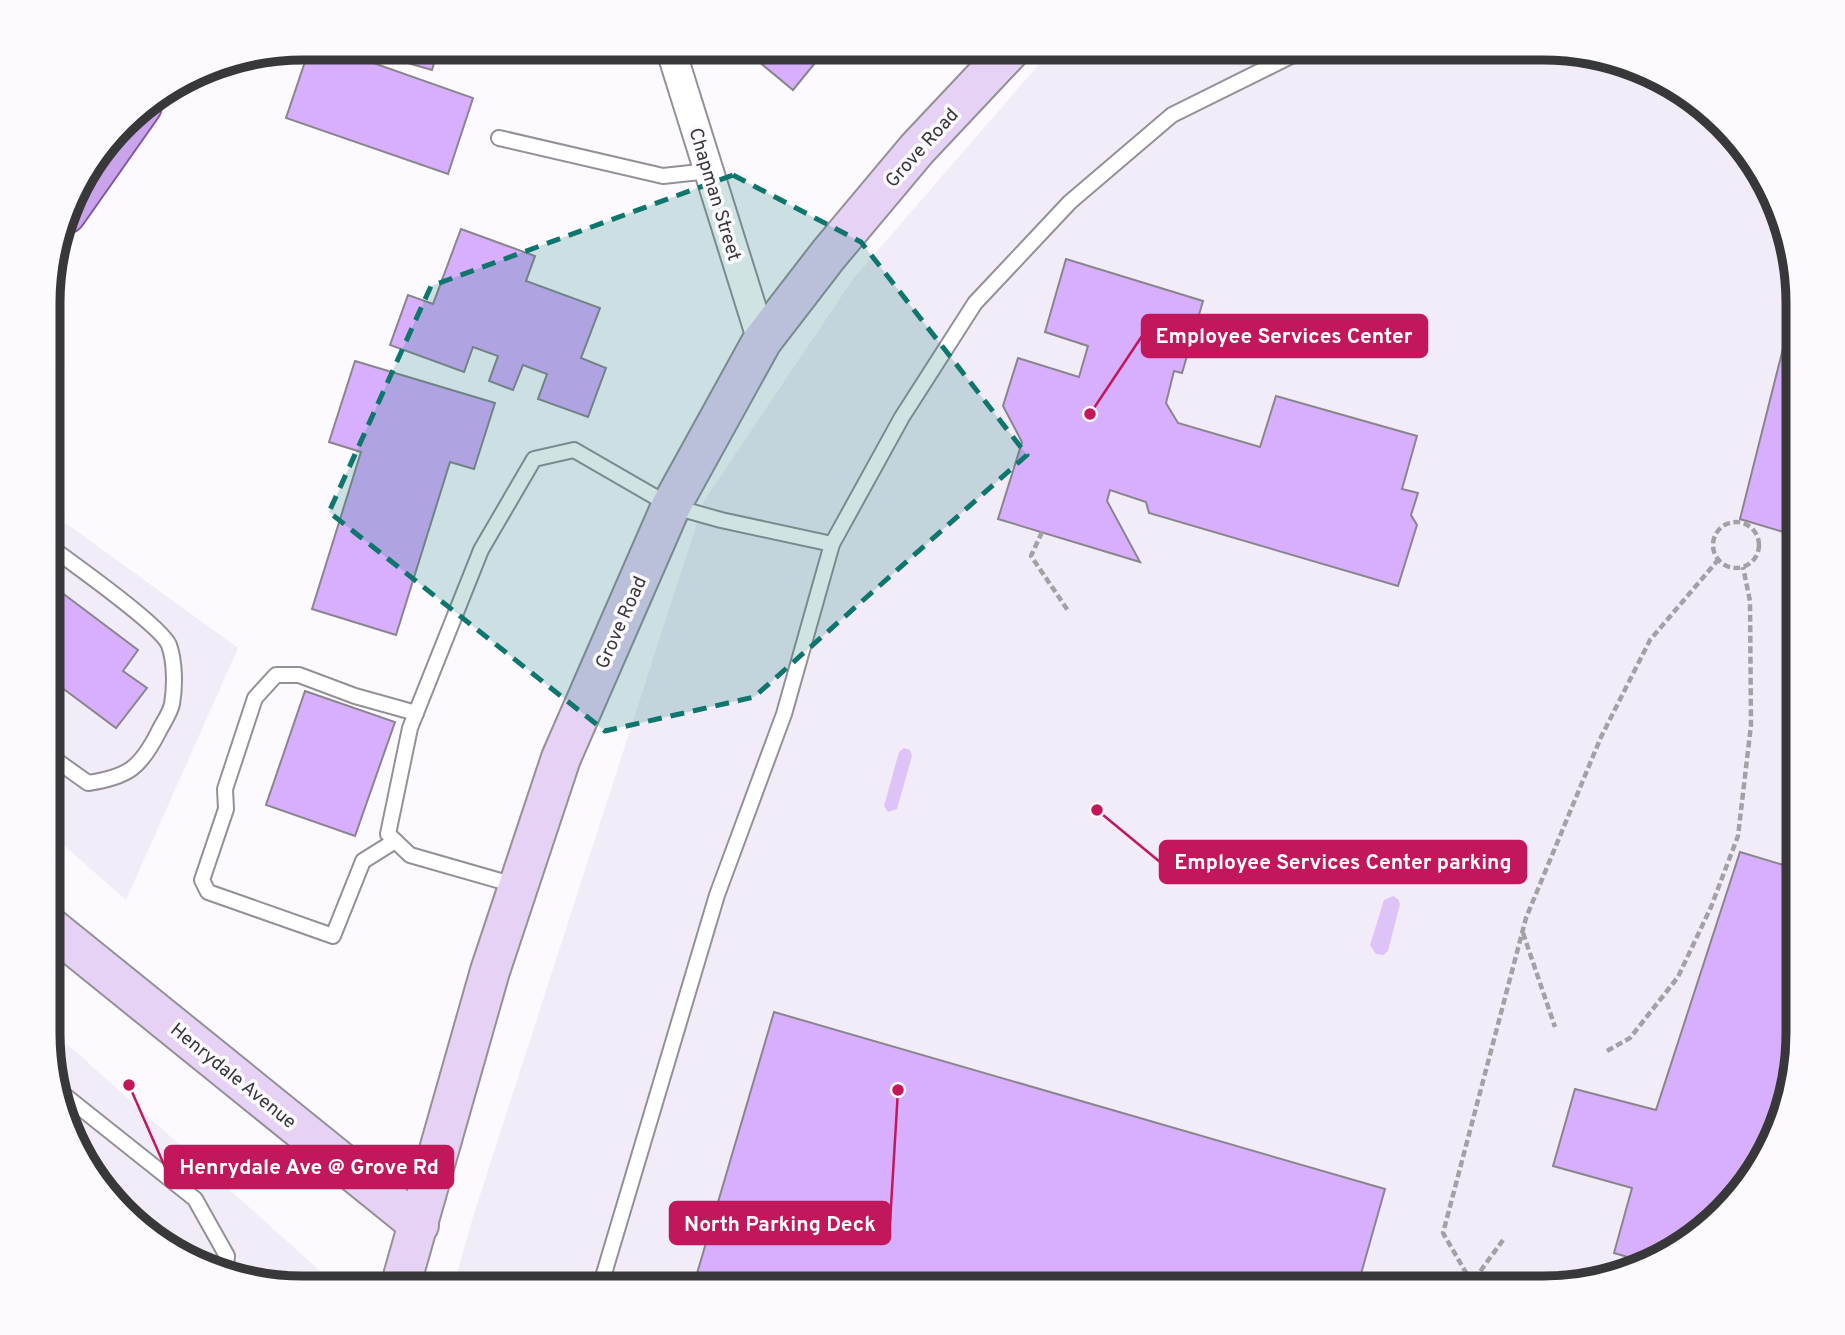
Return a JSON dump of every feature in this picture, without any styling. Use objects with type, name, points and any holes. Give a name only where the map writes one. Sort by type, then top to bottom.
[{"type":"main road","name":"Grove Road","points":[[404,1275],[490,971],[561,758],[671,506],[762,341],[829,254],[917,149],[1001,60]]},
{"type":"main road","name":"Henrydale Avenue","points":[[60,935],[419,1225]]},
{"type":"street","name":"Chapman Street","points":[[674,60],[762,341]]},
{"type":"lane","points":[[604,1275],[717,895],[784,714],[832,544],[902,417],[975,303],[1070,202],[1172,115],[1283,60]]},
{"type":"lane","points":[[499,138],[663,176],[709,171]]},
{"type":"lane","points":[[518,886],[410,855],[388,834],[410,728],[481,550],[534,459],[574,450],[671,506],[721,520],[832,544]]},
{"type":"lane","points":[[60,554],[141,616],[168,643],[173,674],[172,706],[136,768],[107,780],[88,783],[60,764]]},
{"type":"lane","points":[[395,841],[363,861],[333,936],[208,892],[202,880],[226,808],[225,789],[255,698],[276,676],[299,675],[355,696],[416,713]]},
{"type":"lane","points":[[69,1099],[195,1199],[227,1256],[226,1263]]},
{"type":"path","points":[[1732,522],[1741,523],[1755,533],[1759,542],[1757,553],[1744,567],[1728,566],[1718,560],[1713,549],[1717,532],[1732,522]]},
{"type":"path","points":[[1042,532],[1031,556],[1069,612]]},
{"type":"path","points":[[1465,1276],[1443,1233],[1469,1126],[1526,918],[1601,737],[1650,640],[1718,560]]},
{"type":"path","points":[[1607,1051],[1630,1038],[1678,977],[1711,907],[1738,836],[1751,725],[1750,601],[1744,567]]},
{"type":"path","points":[[1523,933],[1555,1027]]},
{"type":"path","points":[[1477,1276],[1503,1240]]},
{"type":"highlighted area","points":[[733,175],[861,242],[1027,455],[754,697],[605,731],[329,512],[431,286]]},
{"type":"shaded area","points":[[1043,60],[1558,60],[1605,68],[1664,92],[1703,120],[1725,142],[1745,168],[1767,210],[1777,240],[1785,287],[1785,1048],[1781,1080],[1773,1110],[1760,1140],[1745,1167],[1703,1215],[1677,1235],[1635,1257],[1605,1267],[1542,1276],[456,1275],[704,501],[853,279]]},
{"type":"shaded area","points":[[60,519],[238,648],[126,900],[60,842]]},
{"type":"shaded area","points":[[904,748],[910,750],[912,756],[897,809],[888,812],[884,806],[899,752]]},
{"type":"shaded area","points":[[1393,896],[1400,904],[1388,951],[1383,955],[1376,954],[1370,945],[1384,900]]},
{"type":"shaded area","points":[[60,1039],[325,1275],[287,1275],[255,1271],[225,1263],[181,1243],[142,1215],[100,1167],[78,1125],[64,1080]]},
{"type":"building","points":[[306,60],[365,60],[473,98],[448,174],[286,118]]},
{"type":"building","points":[[397,60],[435,60],[432,70]]},
{"type":"building","points":[[757,60],[817,60],[793,90]]},
{"type":"building","points":[[461,229],[535,256],[526,281],[600,308],[581,358],[606,368],[588,417],[538,399],[547,374],[523,365],[513,390],[489,381],[498,356],[473,347],[464,372],[390,345],[408,295],[433,304]]},
{"type":"building","points":[[1066,259],[1203,301],[1182,373],[1174,371],[1166,403],[1178,423],[1260,447],[1276,396],[1417,436],[1402,489],[1418,493],[1411,515],[1417,525],[1398,586],[1149,513],[1146,502],[1110,490],[1107,501],[1140,562],[998,519],[1022,442],[1003,406],[1018,358],[1079,377],[1088,346],[1045,332]]},
{"type":"building","points":[[1785,341],[1785,532],[1740,519]]},
{"type":"building","points":[[355,361],[495,403],[474,469],[450,462],[396,635],[312,609],[361,452],[329,442]]},
{"type":"building","points":[[60,591],[138,650],[123,671],[147,688],[116,728],[60,686]]},
{"type":"building","points":[[305,691],[395,722],[355,836],[266,805]]},
{"type":"building","points":[[1740,852],[1785,865],[1785,1048],[1781,1080],[1773,1110],[1745,1167],[1725,1193],[1677,1235],[1632,1258],[1614,1253],[1632,1188],[1553,1166],[1575,1089],[1656,1110]]},
{"type":"building","points":[[774,1012],[1385,1189],[1360,1276],[696,1275]]},
{"type":"place","name":"Employee Services Center","points":[[1090,414]]},
{"type":"place","name":"Employee Services Center parking","points":[[1097,810]]},
{"type":"place","name":"Henrydale Ave @ Grove Rd","points":[[129,1085]]},
{"type":"place","name":"North Parking Deck","points":[[898,1090]]}]
